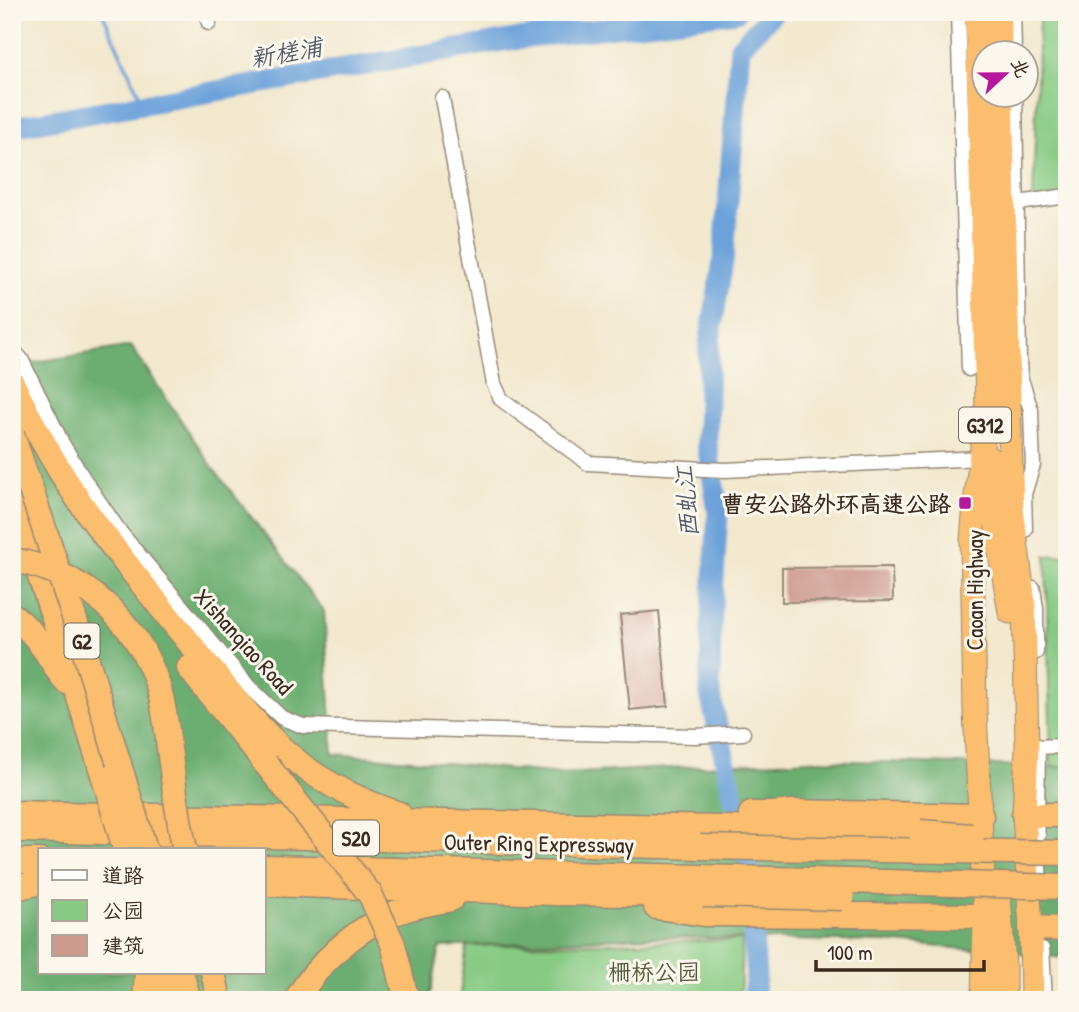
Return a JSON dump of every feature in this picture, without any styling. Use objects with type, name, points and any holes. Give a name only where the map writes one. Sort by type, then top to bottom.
[{"type":"highway","name":"Caoan Highway","points":[[971,27],[986,407],[972,540],[975,711],[985,916],[983,1000]]},
{"type":"highway","name":"Caoan Highway","points":[[1002,108],[1010,203],[1012,509],[1024,603],[1032,747],[1027,821]]},
{"type":"highway","points":[[12,385],[89,514],[194,648],[261,728],[299,763],[338,789],[374,806],[433,822]]},
{"type":"highway","points":[[12,385],[55,474],[111,564],[173,649],[370,894],[393,944],[405,993],[404,1000]]},
{"type":"highway","points":[[986,407],[998,542],[1010,608],[1027,821],[1018,872],[1023,911],[1036,928],[1032,1000]]},
{"type":"highway","name":"G2","points":[[12,434],[73,614],[145,848]]},
{"type":"highway","name":"G2","points":[[12,494],[78,692],[125,848]]},
{"type":"highway","points":[[12,561],[35,564],[54,571],[97,597],[120,618],[148,660],[158,687],[166,726],[185,848]]},
{"type":"highway","points":[[12,615],[29,628],[58,673],[78,692]]},
{"type":"highway","points":[[699,829],[792,812],[981,816],[993,840],[1004,966],[1004,1000]]},
{"type":"highway","points":[[12,813],[919,832],[1067,841]]},
{"type":"highway","points":[[1027,821],[1067,815]]},
{"type":"highway","points":[[703,895],[778,916],[985,916],[1027,821]]},
{"type":"highway","name":"Outer Ring Expressway","points":[[12,830],[699,829],[1067,853]]},
{"type":"highway","points":[[12,861],[38,861]]},
{"type":"highway","name":"Outer Ring Expressway","points":[[266,867],[703,895],[1067,887]]},
{"type":"highway","points":[[12,878],[38,881]]},
{"type":"highway","points":[[12,889],[38,882]]},
{"type":"highway","points":[[266,884],[555,893],[1067,902]]},
{"type":"highway","points":[[299,995],[322,966],[366,926],[395,913],[489,891]]},
{"type":"highway","points":[[1036,928],[1067,929]]},
{"type":"highway","points":[[145,1000],[147,974]]},
{"type":"highway","points":[[162,974],[169,1000]]},
{"type":"highway","points":[[182,974],[190,1000]]},
{"type":"highway","points":[[213,974],[219,1000]]},
{"type":"street","points":[[958,12],[971,27],[969,369]]},
{"type":"street","points":[[1006,37],[1013,12]]},
{"type":"street","points":[[442,98],[494,384],[501,399],[588,463],[725,470],[981,458]]},
{"type":"street","points":[[1014,108],[1010,203],[1067,196]]},
{"type":"street","name":"Xishanqiao Road","points":[[12,349],[21,359],[63,446],[119,530],[248,686],[282,718],[303,726],[695,736],[743,733]]},
{"type":"street","points":[[1032,747],[1067,747]]},
{"type":"street","points":[[1036,928],[1045,1000]]},
{"type":"green space","points":[[1039,18],[1067,19],[1067,196],[1033,201],[1036,108],[1040,108]]},
{"type":"green space","points":[[131,346],[213,468],[324,611],[333,754],[561,774],[812,760],[1067,767],[1067,958],[885,942],[647,937],[440,947],[429,1000],[12,1000],[12,366]]},
{"type":"green space","points":[[1067,555],[1067,767],[1051,766],[1046,556]]},
{"type":"green space","name":"栅桥公园","points":[[742,940],[740,1000],[459,1000],[467,946]]},
{"type":"building","points":[[892,567],[893,601],[782,602],[782,568]]},
{"type":"building","points":[[659,611],[668,706],[630,710],[620,615]]},
{"type":"waterway","points":[[102,12],[143,104]]},
{"type":"waterway","name":"新槎浦","points":[[12,127],[509,40],[736,12]]},
{"type":"waterway","name":"西虬江","points":[[753,1000],[756,975],[748,861],[710,694],[718,512],[707,443],[709,345],[724,255],[740,47],[774,12]]},
{"type":"place","name":"曹安公路外环高速公路","points":[[965,503]]}]
